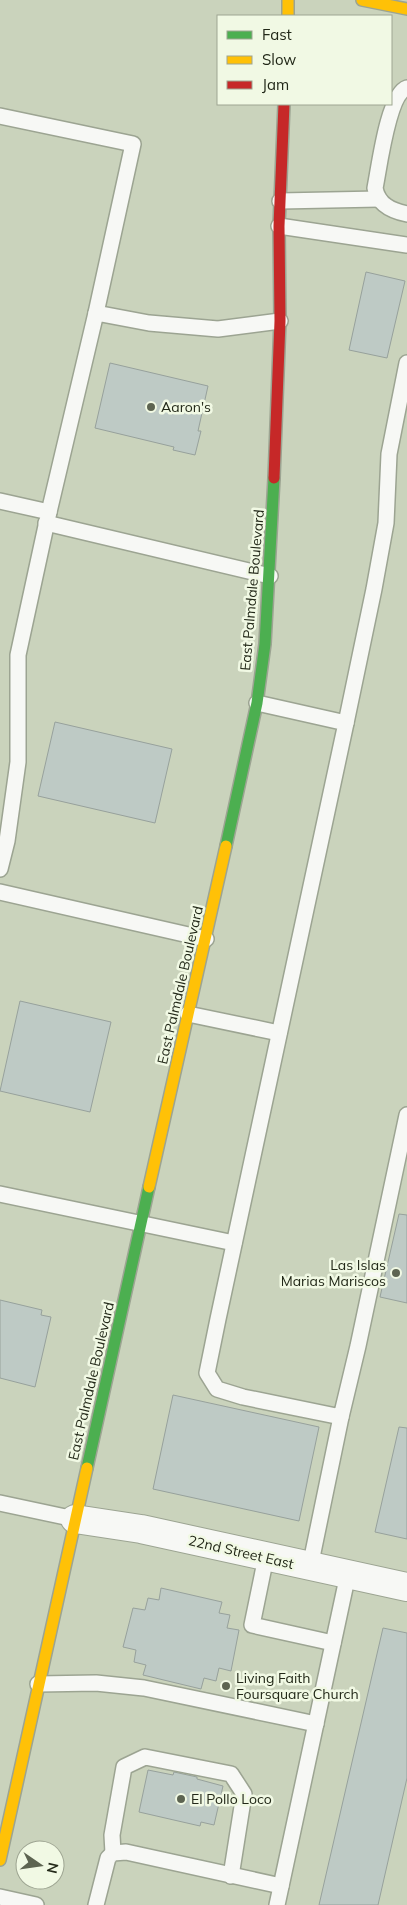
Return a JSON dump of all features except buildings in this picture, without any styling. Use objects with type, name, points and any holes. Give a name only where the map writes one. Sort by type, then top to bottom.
[{"type":"main road","points":[[288,0],[288,15]]},
{"type":"main road","points":[[362,0],[407,9]]},
{"type":"main road","name":"East Palmdale Boulevard","points":[[0,1860],[257,703],[270,576],[280,321],[279,226],[284,105]]},
{"type":"street","name":"22nd Street East","points":[[75,1518],[140,1529],[407,1587]]},
{"type":"lane","points":[[407,88],[398,95],[388,121],[375,188],[379,199],[392,211],[407,214]]},
{"type":"lane","points":[[0,116],[134,144],[47,517],[18,655],[18,762],[0,869]]},
{"type":"lane","points":[[280,202],[379,199]]},
{"type":"lane","points":[[279,226],[407,245]]},
{"type":"lane","points":[[96,313],[149,323],[218,329],[280,321]]},
{"type":"lane","points":[[341,1417],[217,1389],[207,1373],[374,589],[386,523],[389,454],[407,363]]},
{"type":"lane","points":[[0,501],[47,517],[270,576]]},
{"type":"lane","points":[[257,703],[346,723]]},
{"type":"lane","points":[[0,892],[206,939]]},
{"type":"lane","points":[[188,1014],[279,1033]]},
{"type":"lane","points":[[310,1567],[407,1115]]},
{"type":"lane","points":[[0,1194],[234,1243]]},
{"type":"lane","points":[[0,1503],[75,1518]]},
{"type":"lane","points":[[266,1557],[252,1625],[333,1643]]},
{"type":"lane","points":[[276,1905],[348,1574]]},
{"type":"lane","points":[[38,1684],[96,1683],[144,1688],[316,1724]]},
{"type":"lane","points":[[113,1853],[112,1835],[124,1767],[145,1757],[231,1774],[244,1794],[231,1876]]},
{"type":"lane","points":[[96,1905],[108,1858],[113,1853],[126,1852],[281,1886]]},
{"type":"lane","points":[[0,1897],[36,1905]]},
{"type":"traffic: fast","points":[[226,846],[257,703],[265,644],[274,478]]},
{"type":"traffic: fast","points":[[87,1468],[149,1187]]},
{"type":"traffic: slow","points":[[288,0],[288,15]]},
{"type":"traffic: slow","points":[[362,0],[407,9]]},
{"type":"traffic: slow","points":[[149,1187],[226,846]]},
{"type":"traffic: slow","points":[[0,1860],[87,1468]]},
{"type":"traffic: jam","points":[[274,478],[280,321],[279,226],[284,105]]},
{"type":"place","name":"Aaron's","points":[[151,407]]},
{"type":"place","name":"Las Islas Marias Mariscos","points":[[396,1273]]},
{"type":"place","name":"Living Faith Foursquare Church","points":[[226,1686]]},
{"type":"place","name":"El Pollo Loco","points":[[181,1799]]}]
